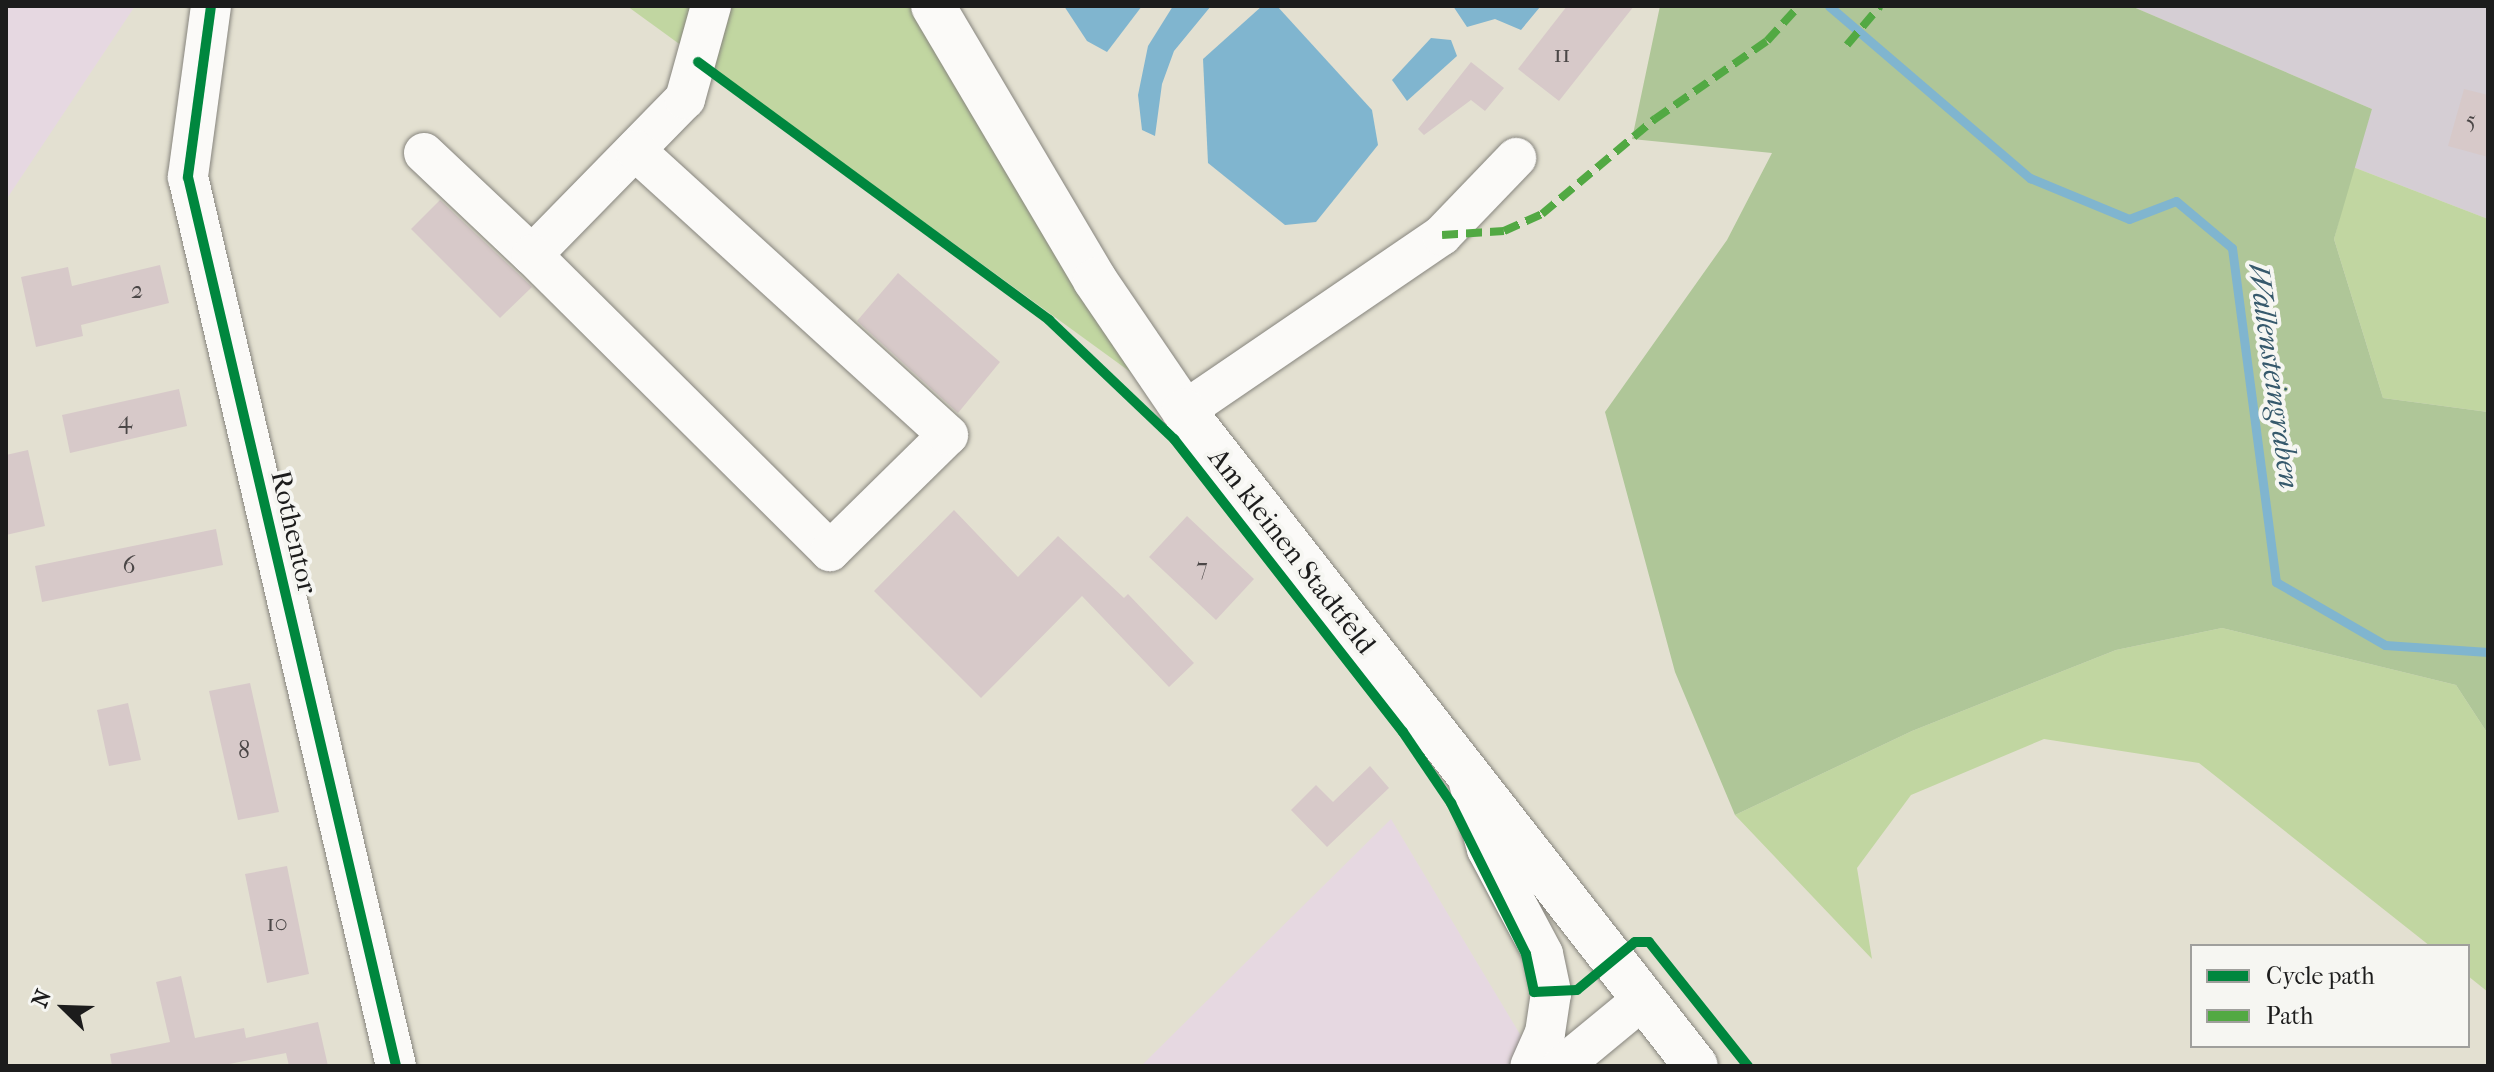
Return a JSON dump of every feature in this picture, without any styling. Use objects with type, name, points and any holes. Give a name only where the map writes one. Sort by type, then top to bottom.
[{"type":"main road","name":"Am kleinen Stadtfeld","points":[[933,6],[1095,280],[1184,411],[1468,779],[1696,1066]]},
{"type":"street","name":"Rothentor","points":[[211,6],[188,177],[396,1066]]},
{"type":"street","points":[[532,255],[685,99],[711,6]]},
{"type":"street","points":[[424,153],[532,255],[830,551],[948,435],[635,150]]},
{"type":"street","points":[[1184,411],[1442,235],[1516,158]]},
{"type":"street","points":[[1468,779],[1487,849],[1543,954],[1551,993],[1545,1033],[1530,1066]]},
{"type":"street","points":[[1562,1066],[1642,1000]]},
{"type":"shaded area","points":[[6,6],[135,6],[6,200]]},
{"type":"shaded area","points":[[2131,6],[2488,6],[2488,219],[2353,167],[2372,109]]},
{"type":"shaded area","points":[[1391,819],[1539,1066],[1141,1066]]},
{"type":"green space","points":[[627,6],[933,6],[1184,411]]},
{"type":"green space","points":[[1660,6],[2131,6],[2372,109],[2334,239],[2383,398],[2488,412],[2488,734],[2456,685],[2222,628],[2116,650],[1912,731],[1735,815],[1675,672],[1605,412],[1727,240],[1772,153],[1632,139]]},
{"type":"green space","points":[[2353,167],[2488,219],[2488,412],[2383,398],[2334,239]]},
{"type":"green space","points":[[2222,628],[2456,685],[2488,734],[2488,992],[2470,978],[2470,944],[2427,944],[2199,763],[2044,739],[1911,795],[1857,868],[1872,959],[1735,815],[1912,731],[2116,650]]},
{"type":"water","points":[[1064,6],[1142,6],[1107,52],[1087,41]]},
{"type":"water","points":[[1173,6],[1211,6],[1174,51],[1162,84],[1155,136],[1142,130],[1138,95],[1148,46]]},
{"type":"water","points":[[1262,6],[1277,6],[1372,110],[1378,145],[1316,222],[1285,225],[1208,163],[1203,59]]},
{"type":"water","points":[[1453,6],[1540,7],[1521,30],[1495,19],[1467,27]]},
{"type":"water","points":[[1431,38],[1451,40],[1457,56],[1407,101],[1392,80]]},
{"type":"building","points":[[1567,6],[1634,6],[1559,101],[1518,69]]},
{"type":"building","points":[[1471,62],[1504,88],[1485,111],[1471,100],[1424,135],[1418,129]]},
{"type":"building","points":[[2464,89],[2488,95],[2488,157],[2448,146]]},
{"type":"building","points":[[440,200],[532,287],[500,318],[411,229]]},
{"type":"building","points":[[160,265],[169,303],[81,325],[83,336],[36,347],[21,277],[68,267],[72,286]]},
{"type":"building","points":[[898,273],[1000,362],[958,413],[857,321]]},
{"type":"building","points":[[179,389],[187,426],[70,453],[62,415]]},
{"type":"building","points":[[28,450],[45,526],[6,535],[6,455]]},
{"type":"building","points":[[954,510],[1018,577],[1058,536],[1124,598],[1128,594],[1194,663],[1169,687],[1082,596],[981,698],[874,591]]},
{"type":"building","points":[[1187,516],[1254,579],[1216,620],[1149,557]]},
{"type":"building","points":[[216,529],[223,565],[42,602],[35,566]]},
{"type":"building","points":[[250,683],[279,812],[238,820],[209,691]]},
{"type":"building","points":[[128,703],[141,760],[109,766],[97,710]]},
{"type":"building","points":[[1370,766],[1389,788],[1327,847],[1291,810],[1316,785],[1333,802]]},
{"type":"building","points":[[287,866],[309,974],[267,983],[245,874]]},
{"type":"building","points":[[181,976],[195,1038],[244,1028],[246,1038],[318,1022],[328,1066],[289,1066],[286,1053],[219,1066],[112,1066],[110,1054],[170,1042],[156,982]]},
{"type":"waterway","name":"Wallensteingraben","points":[[1829,6],[2030,178],[2129,219],[2176,201],[2232,248],[2276,582],[2385,645],[2488,652]]},
{"type":"marked path","points":[[1442,235],[1504,231],[1542,214],[1655,119],[1767,41],[1799,6]]},
{"type":"marked path","points":[[1847,45],[1880,6]]},
{"type":"cycle path","points":[[211,6],[188,177],[396,1066]]},
{"type":"cycle path","points":[[698,62],[1049,320],[1174,439],[1403,732],[1451,803],[1526,954],[1534,992],[1577,990],[1635,942],[1649,942],[1748,1066]]}]
